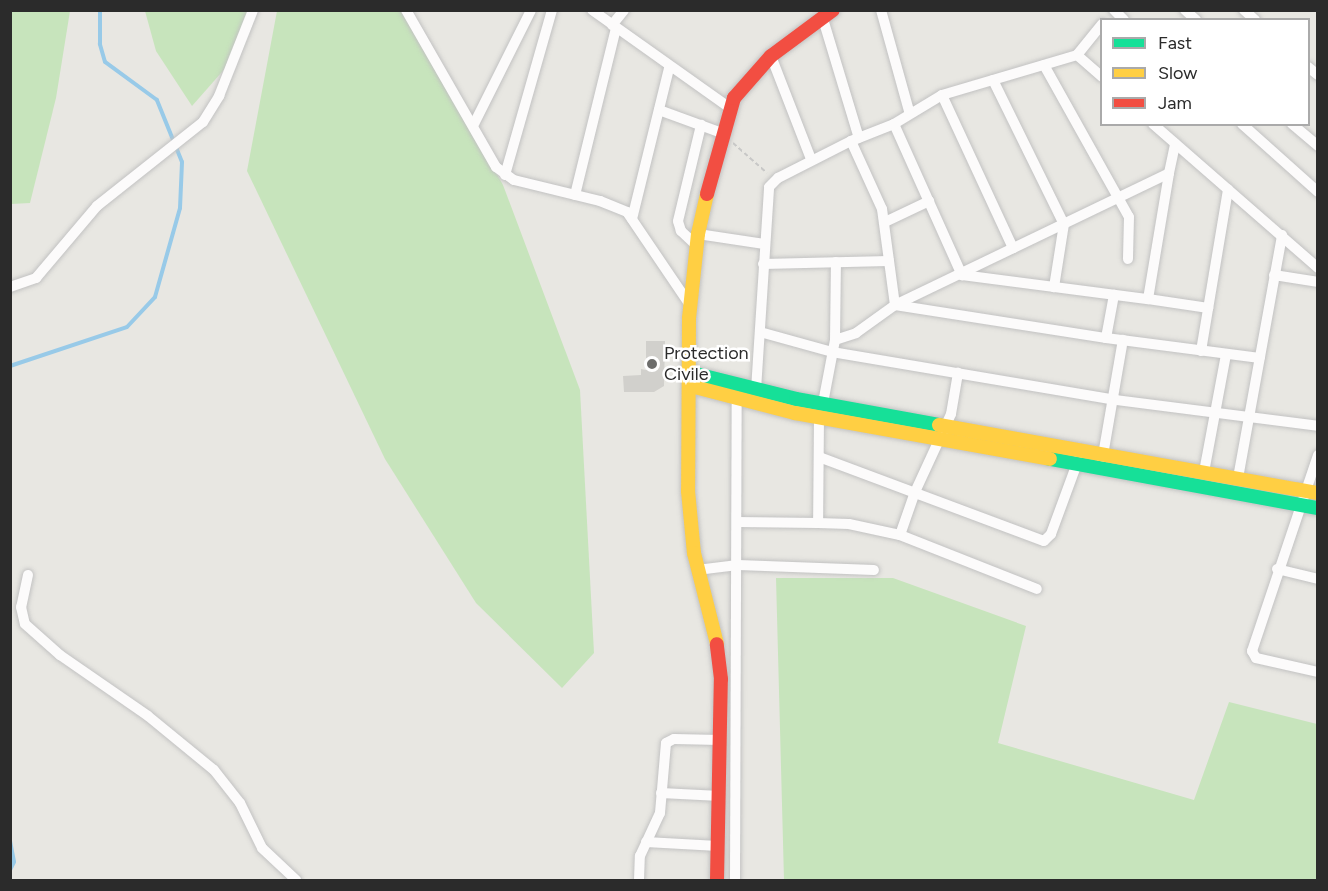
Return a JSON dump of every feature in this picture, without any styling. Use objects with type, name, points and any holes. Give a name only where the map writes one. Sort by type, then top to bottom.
[{"type":"main road","points":[[717,880],[720,740],[728,702],[716,632],[697,570],[688,491],[690,305],[697,240],[730,108],[749,77],[771,56],[828,15]]},
{"type":"main road","points":[[690,379],[756,390],[819,418],[943,431]]},
{"type":"main road","points":[[690,379],[737,399],[795,406],[822,404],[943,431],[1080,456],[1317,508]]},
{"type":"main road","points":[[1102,461],[1204,472],[1313,492]]},
{"type":"street","points":[[10,287],[36,278],[92,211],[196,129],[219,96],[253,10]]},
{"type":"street","points":[[406,10],[474,124],[496,166],[505,175],[524,184],[620,208],[632,219],[690,305]]},
{"type":"street","points":[[474,124],[531,10]]},
{"type":"street","points":[[505,175],[552,10]]},
{"type":"street","points":[[592,10],[669,68],[730,108]]},
{"type":"street","points":[[575,195],[614,27],[624,10]]},
{"type":"street","points":[[881,10],[909,111]]},
{"type":"street","points":[[828,15],[855,140],[885,222],[895,304]]},
{"type":"street","points":[[756,390],[769,187],[775,179],[811,159],[894,124],[909,111],[942,95],[1077,55],[1100,25]]},
{"type":"street","points":[[1077,55],[1100,76]]},
{"type":"street","points":[[771,56],[811,159]]},
{"type":"street","points":[[1044,64],[1130,223],[1128,259]]},
{"type":"street","points":[[632,219],[669,68]]},
{"type":"street","points":[[993,80],[1064,224],[1054,286]]},
{"type":"street","points":[[942,95],[1012,248]]},
{"type":"street","points":[[659,110],[722,133]]},
{"type":"street","points":[[894,124],[962,275]]},
{"type":"street","points":[[701,125],[678,221],[681,231],[697,240],[764,244]]},
{"type":"street","points":[[1155,126],[1317,268]]},
{"type":"street","points":[[1244,126],[1317,192]]},
{"type":"street","points":[[1294,126],[1313,143],[1317,130]]},
{"type":"street","points":[[1148,299],[1175,144]]},
{"type":"street","points":[[835,340],[856,333],[895,304],[962,275],[1012,248],[1170,173]]},
{"type":"street","points":[[1201,351],[1228,189]]},
{"type":"street","points":[[885,222],[929,201]]},
{"type":"street","points":[[1238,478],[1282,235]]},
{"type":"street","points":[[763,264],[889,261]]},
{"type":"street","points":[[822,404],[835,340],[836,262]]},
{"type":"street","points":[[962,275],[1208,308]]},
{"type":"street","points":[[1274,275],[1317,282]]},
{"type":"street","points":[[1106,338],[1114,295]]},
{"type":"street","points":[[895,304],[1106,338],[1260,357]]},
{"type":"street","points":[[760,332],[832,352],[1116,400],[1249,415],[1317,426]]},
{"type":"street","points":[[1102,461],[1116,400],[1123,340]]},
{"type":"street","points":[[1204,472],[1226,354]]},
{"type":"street","points":[[900,535],[915,492],[943,431],[958,373]]},
{"type":"street","points":[[735,880],[728,702],[738,565],[737,399]]},
{"type":"street","points":[[818,523],[819,418]]},
{"type":"street","points":[[1317,455],[1313,492],[1302,505],[1277,569],[1254,639],[1253,656],[1317,672]]},
{"type":"street","points":[[819,457],[1044,542],[1051,534],[1080,456]]},
{"type":"street","points":[[737,522],[849,524],[900,535],[1037,589]]},
{"type":"street","points":[[697,570],[738,565],[874,570]]},
{"type":"street","points":[[1277,569],[1317,579]]},
{"type":"street","points":[[28,574],[21,607],[24,622],[60,655],[148,716],[214,770],[240,803],[262,848],[296,880]]},
{"type":"street","points":[[639,880],[640,856],[659,818],[666,742],[674,739],[720,740]]},
{"type":"street","points":[[661,793],[720,796]]},
{"type":"street","points":[[646,842],[718,846]]},
{"type":"path","points":[[722,133],[775,179]]},
{"type":"green space","points":[[11,10],[70,11],[56,98],[30,203],[11,204]]},
{"type":"green space","points":[[145,11],[256,11],[244,47],[192,106],[156,51]]},
{"type":"green space","points":[[277,11],[404,11],[503,185],[580,390],[594,653],[562,688],[476,603],[385,459],[247,171]]},
{"type":"green space","points":[[776,578],[893,578],[1026,626],[998,743],[1194,800],[1229,702],[1317,724],[1317,880],[784,880]]},
{"type":"building","points":[[646,341],[665,341],[664,386],[654,392],[624,392],[623,376],[641,375],[641,369],[646,370]]},
{"type":"waterway","points":[[10,366],[127,327],[155,297],[180,208],[182,162],[157,100],[105,62],[100,44],[100,10]]},
{"type":"waterway","points":[[10,841],[14,862],[10,870]]},
{"type":"traffic: fast","points":[[688,372],[796,399],[939,425]]},
{"type":"traffic: fast","points":[[1050,459],[1318,508]]},
{"type":"traffic: slow","points":[[707,194],[698,234],[689,318],[688,491],[694,553],[717,644]]},
{"type":"traffic: slow","points":[[691,386],[795,413],[1050,459]]},
{"type":"traffic: slow","points":[[939,425],[1318,493]]},
{"type":"traffic: jam","points":[[707,194],[734,98],[771,56],[833,10]]},
{"type":"traffic: jam","points":[[717,644],[721,679],[717,880]]},
{"type":"place","name":"Protection Civile","points":[[652,364]]}]
